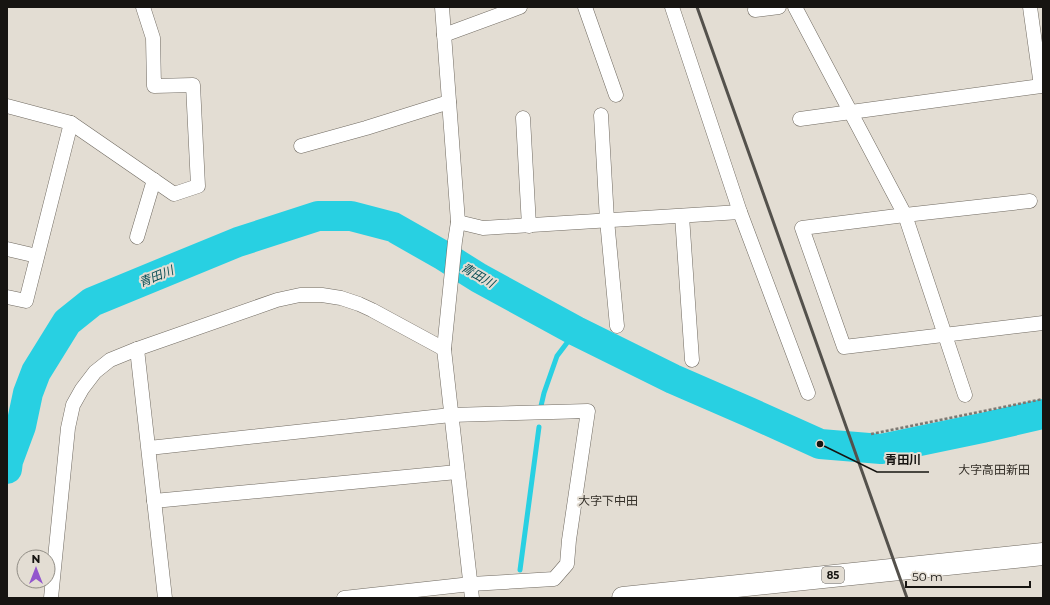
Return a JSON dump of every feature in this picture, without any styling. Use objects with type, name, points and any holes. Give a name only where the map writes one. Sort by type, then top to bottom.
[{"type":"main road","name":"85","points":[[623,598],[1043,554]]},
{"type":"street","points":[[7,106],[71,123],[174,194],[198,186],[193,85],[154,86],[153,38],[143,7]]},
{"type":"street","points":[[442,7],[458,222],[444,349],[457,472],[472,591]]},
{"type":"street","points":[[444,35],[520,7]]},
{"type":"street","points":[[585,7],[616,95]]},
{"type":"street","points":[[672,7],[740,212],[808,393]]},
{"type":"street","points":[[755,10],[779,7]]},
{"type":"street","points":[[795,7],[905,215],[965,395]]},
{"type":"street","points":[[800,120],[1042,89],[1030,7]]},
{"type":"street","points":[[301,146],[366,128],[449,102]]},
{"type":"street","points":[[601,114],[607,220],[618,326]]},
{"type":"street","points":[[523,118],[529,226]]},
{"type":"street","points":[[7,297],[26,301],[71,123]]},
{"type":"street","points":[[137,237],[154,180]]},
{"type":"street","points":[[1030,201],[802,228],[844,347],[1043,323]]},
{"type":"street","points":[[458,222],[483,228],[740,212]]},
{"type":"street","points":[[682,216],[692,360]]},
{"type":"street","points":[[7,249],[37,256]]},
{"type":"street","points":[[51,598],[68,428],[73,405],[82,389],[95,372],[110,360],[137,349],[277,300],[300,295],[322,295],[341,298],[359,304],[444,349]]},
{"type":"street","points":[[137,349],[165,598]]},
{"type":"street","points":[[148,448],[451,414],[588,411],[569,540],[567,564],[554,579],[472,591],[344,598]]},
{"type":"street","points":[[154,501],[457,472]]},
{"type":"path","points":[[871,434],[1043,399]]},
{"type":"waterway","name":"青田川","points":[[7,469],[8,461],[21,426],[28,393],[36,372],[67,322],[92,302],[238,242],[318,216],[351,216],[393,227],[479,278],[576,331],[673,379],[820,444],[881,449],[1043,414]]},
{"type":"waterway","points":[[541,406],[557,356],[576,331]]},
{"type":"waterway","points":[[520,570],[539,427]]},
{"type":"railway","points":[[697,7],[907,598]]},
{"type":"place","name":"青田川","points":[[820,444]]},
{"type":"district","name":"大字高田新田","points":[[994,469]]},
{"type":"district","name":"大字下中田","points":[[608,500]]}]
